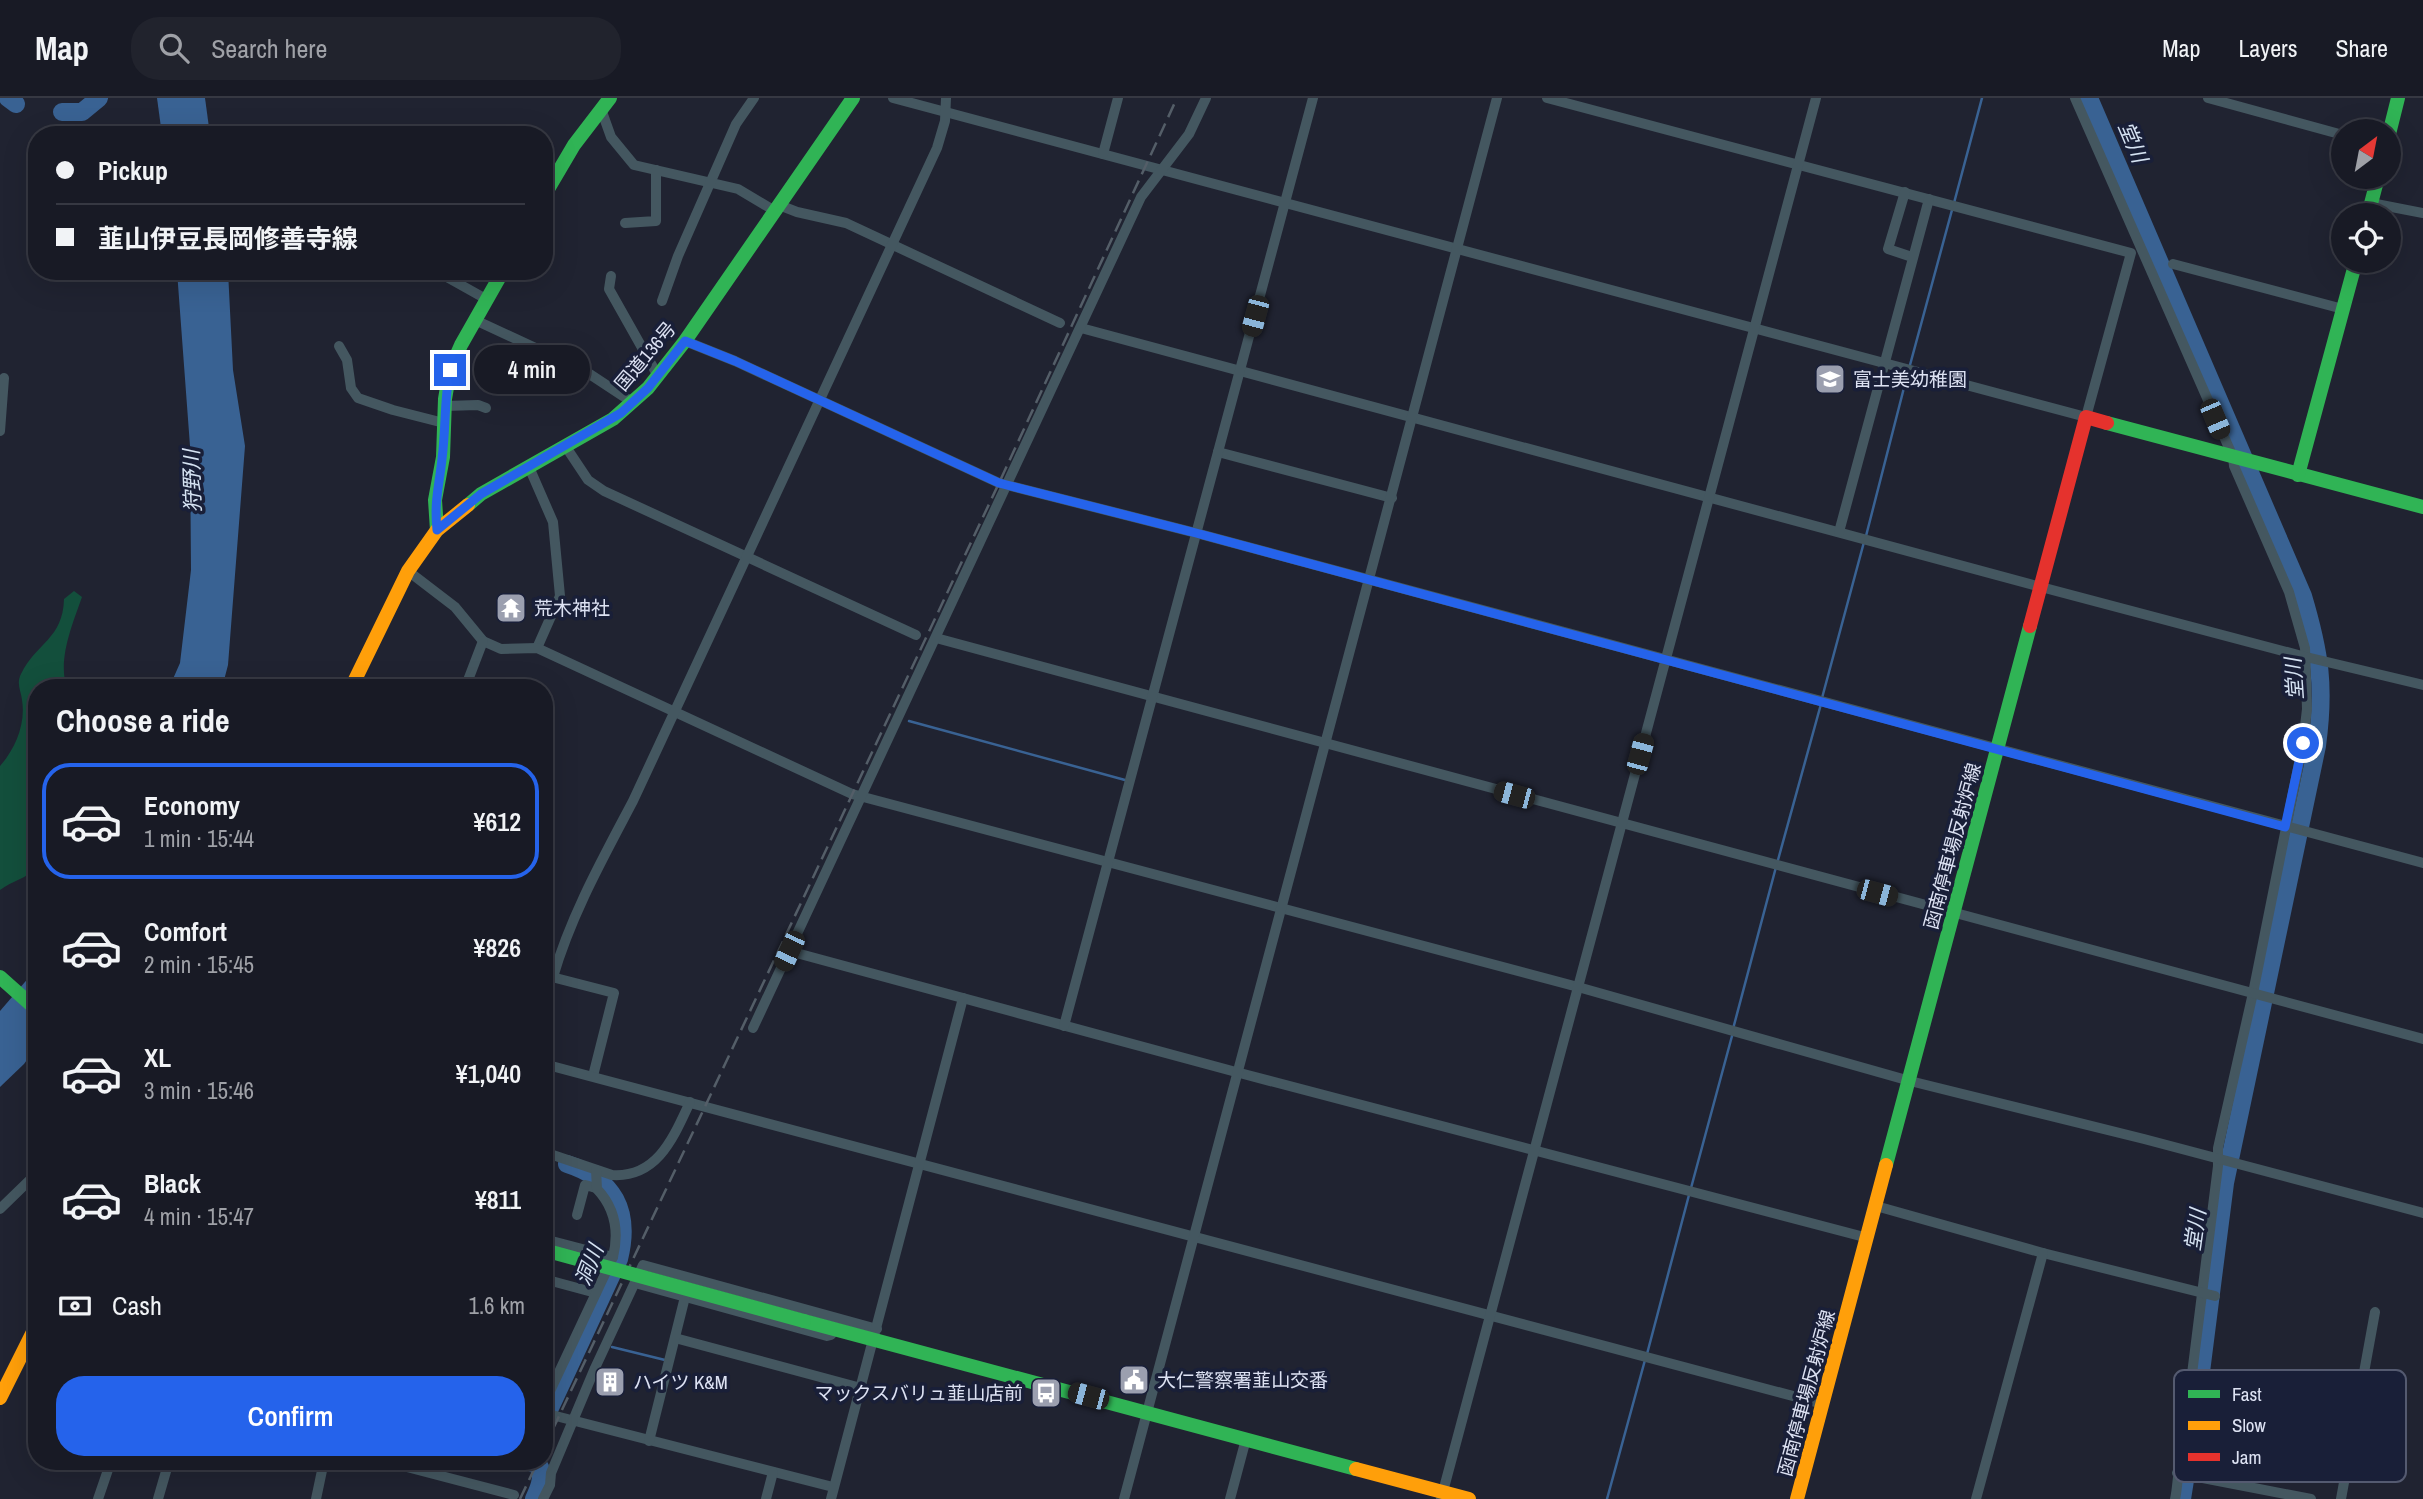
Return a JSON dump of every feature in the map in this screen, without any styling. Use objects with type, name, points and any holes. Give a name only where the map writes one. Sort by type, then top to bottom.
[{"type":"main road","name":"国道136号","points":[[355,679],[408,571],[437,530],[471,501],[613,419],[658,376],[853,98]]},
{"type":"main road","points":[[2393,119],[2399,98]]},
{"type":"main road","points":[[553,177],[579,134],[606,104]]},
{"type":"main road","points":[[2298,475],[2353,273]]},
{"type":"main road","points":[[437,530],[435,500],[443,457],[450,370],[498,280]]},
{"type":"main road","points":[[2087,417],[2423,507]]},
{"type":"main road","name":"函南停車場反射炉線","points":[[1797,1499],[2087,417]]},
{"type":"main road","points":[[0,977],[28,1002]]},
{"type":"main road","points":[[553,1252],[803,1321],[875,1335],[1442,1496],[1469,1499]]},
{"type":"main road","points":[[0,1398],[28,1342]]},
{"type":"street","points":[[662,301],[678,256],[736,124],[754,98]]},
{"type":"street","points":[[893,98],[2087,417],[2137,252]]},
{"type":"street","points":[[553,966],[598,868],[633,802],[937,148],[945,121],[946,98]]},
{"type":"street","points":[[1103,154],[1118,98]]},
{"type":"street","points":[[753,1028],[1141,197],[1189,134],[1206,98]]},
{"type":"street","points":[[1064,1026],[1313,98]]},
{"type":"street","points":[[1124,1499],[1497,98]]},
{"type":"street","points":[[1547,98],[2137,252]]},
{"type":"street","points":[[1442,1496],[1816,98]]},
{"type":"street","points":[[2075,98],[2137,252],[2233,457],[2234,466],[2289,592],[2309,657],[2306,722],[2287,827],[2218,1148],[2192,1370]]},
{"type":"street","points":[[2208,98],[2331,132]]},
{"type":"street","points":[[606,104],[608,132],[632,163],[749,194],[777,208],[846,223],[1060,323]]},
{"type":"street","points":[[625,223],[656,221],[656,170]]},
{"type":"street","points":[[1905,192],[1888,250],[1912,257]]},
{"type":"street","points":[[1839,531],[1929,198]]},
{"type":"street","points":[[2401,211],[2423,213]]},
{"type":"street","points":[[2174,264],[2343,309]]},
{"type":"street","points":[[611,276],[609,289],[658,376]]},
{"type":"street","points":[[452,280],[486,299]]},
{"type":"street","points":[[475,320],[585,371],[632,402]]},
{"type":"street","points":[[1081,328],[2041,587],[2423,685]]},
{"type":"street","points":[[685,341],[1008,485],[1196,533],[2423,863]]},
{"type":"street","points":[[339,346],[346,360],[351,388],[358,398],[444,423]]},
{"type":"street","points":[[0,431],[4,378]]},
{"type":"street","points":[[445,406],[478,405],[486,408]]},
{"type":"street","points":[[566,447],[583,475],[594,485],[916,635]]},
{"type":"street","points":[[1218,452],[1392,498]]},
{"type":"street","points":[[529,467],[552,517],[560,596],[537,648]]},
{"type":"street","points":[[408,571],[455,607],[483,641],[501,649],[537,648],[842,791],[1578,987],[1910,1080],[2423,1213]]},
{"type":"street","points":[[936,638],[2423,1039]]},
{"type":"street","points":[[468,679],[483,641]]},
{"type":"street","points":[[789,951],[1868,1238]]},
{"type":"street","points":[[553,977],[614,993],[593,1076]]},
{"type":"street","points":[[553,1416],[773,1472],[832,1493],[922,1163],[963,998]]},
{"type":"street","points":[[553,1065],[1823,1404]]},
{"type":"street","points":[[553,1155],[620,1176],[640,1171],[655,1161],[673,1137],[690,1102]]},
{"type":"street","points":[[553,1385],[613,1257],[616,1236],[613,1216],[596,1186],[596,1170]]},
{"type":"street","points":[[0,1209],[28,1182]]},
{"type":"street","points":[[578,1215],[585,1185],[596,1186]]},
{"type":"street","points":[[1876,1206],[2043,1253],[2215,1296]]},
{"type":"street","points":[[553,1241],[613,1257]]},
{"type":"street","points":[[1976,1499],[2043,1253]]},
{"type":"street","points":[[553,1468],[643,1265],[875,1335]]},
{"type":"street","points":[[553,1281],[596,1293]]},
{"type":"street","points":[[635,1283],[827,1336],[835,1329]]},
{"type":"street","points":[[649,1441],[685,1297]]},
{"type":"street","points":[[2364,1370],[2375,1312]]},
{"type":"street","points":[[675,1338],[860,1388]]},
{"type":"street","points":[[1230,1499],[1246,1439]]},
{"type":"street","points":[[98,1499],[108,1470]]},
{"type":"street","points":[[158,1499],[166,1470]]},
{"type":"street","points":[[316,1499],[322,1470]]},
{"type":"street","points":[[418,1470],[514,1495]]},
{"type":"street","points":[[543,1499],[550,1485],[552,1470]]},
{"type":"street","points":[[766,1499],[773,1472]]},
{"type":"street","points":[[2223,1482],[2311,1499]]},
{"type":"green space","points":[[74,591],[82,597],[65,654],[65,679],[28,679],[28,875],[0,890],[0,766],[15,744],[21,727],[23,709],[20,678],[27,664],[54,632],[59,623],[64,599]]},
{"type":"water","points":[[157,98],[205,98],[209,126],[161,126]]},
{"type":"water","name":"狩野川","points":[[178,280],[228,280],[233,370],[245,446],[228,665],[224,679],[173,679],[180,663],[191,570],[190,446]]},
{"type":"water","points":[[28,978],[28,1058],[0,1087],[0,1011]]},
{"type":"waterway","points":[[8,98],[16,104]]},
{"type":"waterway","points":[[62,112],[82,112],[99,98]]},
{"type":"waterway","points":[[1954,203],[1982,98]]},
{"type":"waterway","name":"堂川","points":[[2089,98],[2303,596],[2317,653],[2321,687],[2317,746],[2225,1183],[2201,1370]]},
{"type":"waterway","points":[[1910,365],[1952,210]]},
{"type":"waterway","points":[[1866,536],[1907,376]]},
{"type":"waterway","points":[[1822,698],[1864,542]]},
{"type":"waterway","points":[[1778,860],[1821,704]]},
{"type":"waterway","points":[[909,721],[1125,780]]},
{"type":"waterway","points":[[1733,1029],[1776,867]]},
{"type":"waterway","points":[[1691,1188],[1732,1036]]},
{"type":"waterway","name":"洞川","points":[[553,1402],[619,1259],[623,1226],[615,1199],[607,1188],[597,1178],[567,1164]]},
{"type":"waterway","points":[[1647,1354],[1689,1195]]},
{"type":"waterway","points":[[612,1347],[665,1360]]},
{"type":"waterway","points":[[1607,1499],[1645,1360]]},
{"type":"waterway","name":"洞川","points":[[534,1499],[540,1483],[541,1470]]},
{"type":"waterway","name":"堂川","points":[[2182,1499],[2185,1482]]},
{"type":"railway","points":[[553,1429],[999,483],[1177,98]]},
{"type":"railway","points":[[520,1499],[534,1470]]},
{"type":"traffic: fast","points":[[553,181],[574,145],[610,98]]},
{"type":"traffic: fast","points":[[468,505],[481,494],[613,419],[648,388],[685,341],[853,98]]},
{"type":"traffic: fast","points":[[2393,119],[2398,98]]},
{"type":"traffic: fast","points":[[2371,203],[2375,189]]},
{"type":"traffic: fast","points":[[2298,475],[2353,273]]},
{"type":"traffic: fast","points":[[437,530],[435,500],[443,457],[445,399],[450,370],[498,280]]},
{"type":"traffic: fast","points":[[2107,423],[2423,507]]},
{"type":"traffic: fast","points":[[1886,1165],[2030,626]]},
{"type":"traffic: fast","points":[[0,977],[28,1002]]},
{"type":"traffic: fast","points":[[553,1252],[804,1321]]},
{"type":"traffic: fast","points":[[804,1321],[1356,1469]]},
{"type":"traffic: slow","points":[[355,679],[408,571],[437,530],[468,505]]},
{"type":"traffic: slow","points":[[1797,1499],[1886,1165]]},
{"type":"traffic: slow","points":[[0,1398],[28,1342]]},
{"type":"traffic: slow","points":[[1356,1469],[1469,1499]]},
{"type":"traffic: jam","points":[[2030,626],[2086,417],[2107,423]]},
{"type":"place","name":"富士美幼稚園","points":[[1830,379]]},
{"type":"place","name":"荒木神社","points":[[511,608]]},
{"type":"place","name":"大仁警察署韮山交番","points":[[1134,1380]]},
{"type":"place","name":"ハイツ K&M","points":[[610,1382]]},
{"type":"place","name":"マックスバリュ韮山店前","points":[[1046,1393]]},
{"type":"route","points":[[450,370],[446,386],[443,457],[435,500],[437,530],[481,494],[621,413],[648,388],[685,341],[735,361],[999,483],[1196,533],[2285,827],[2303,743]]}]
